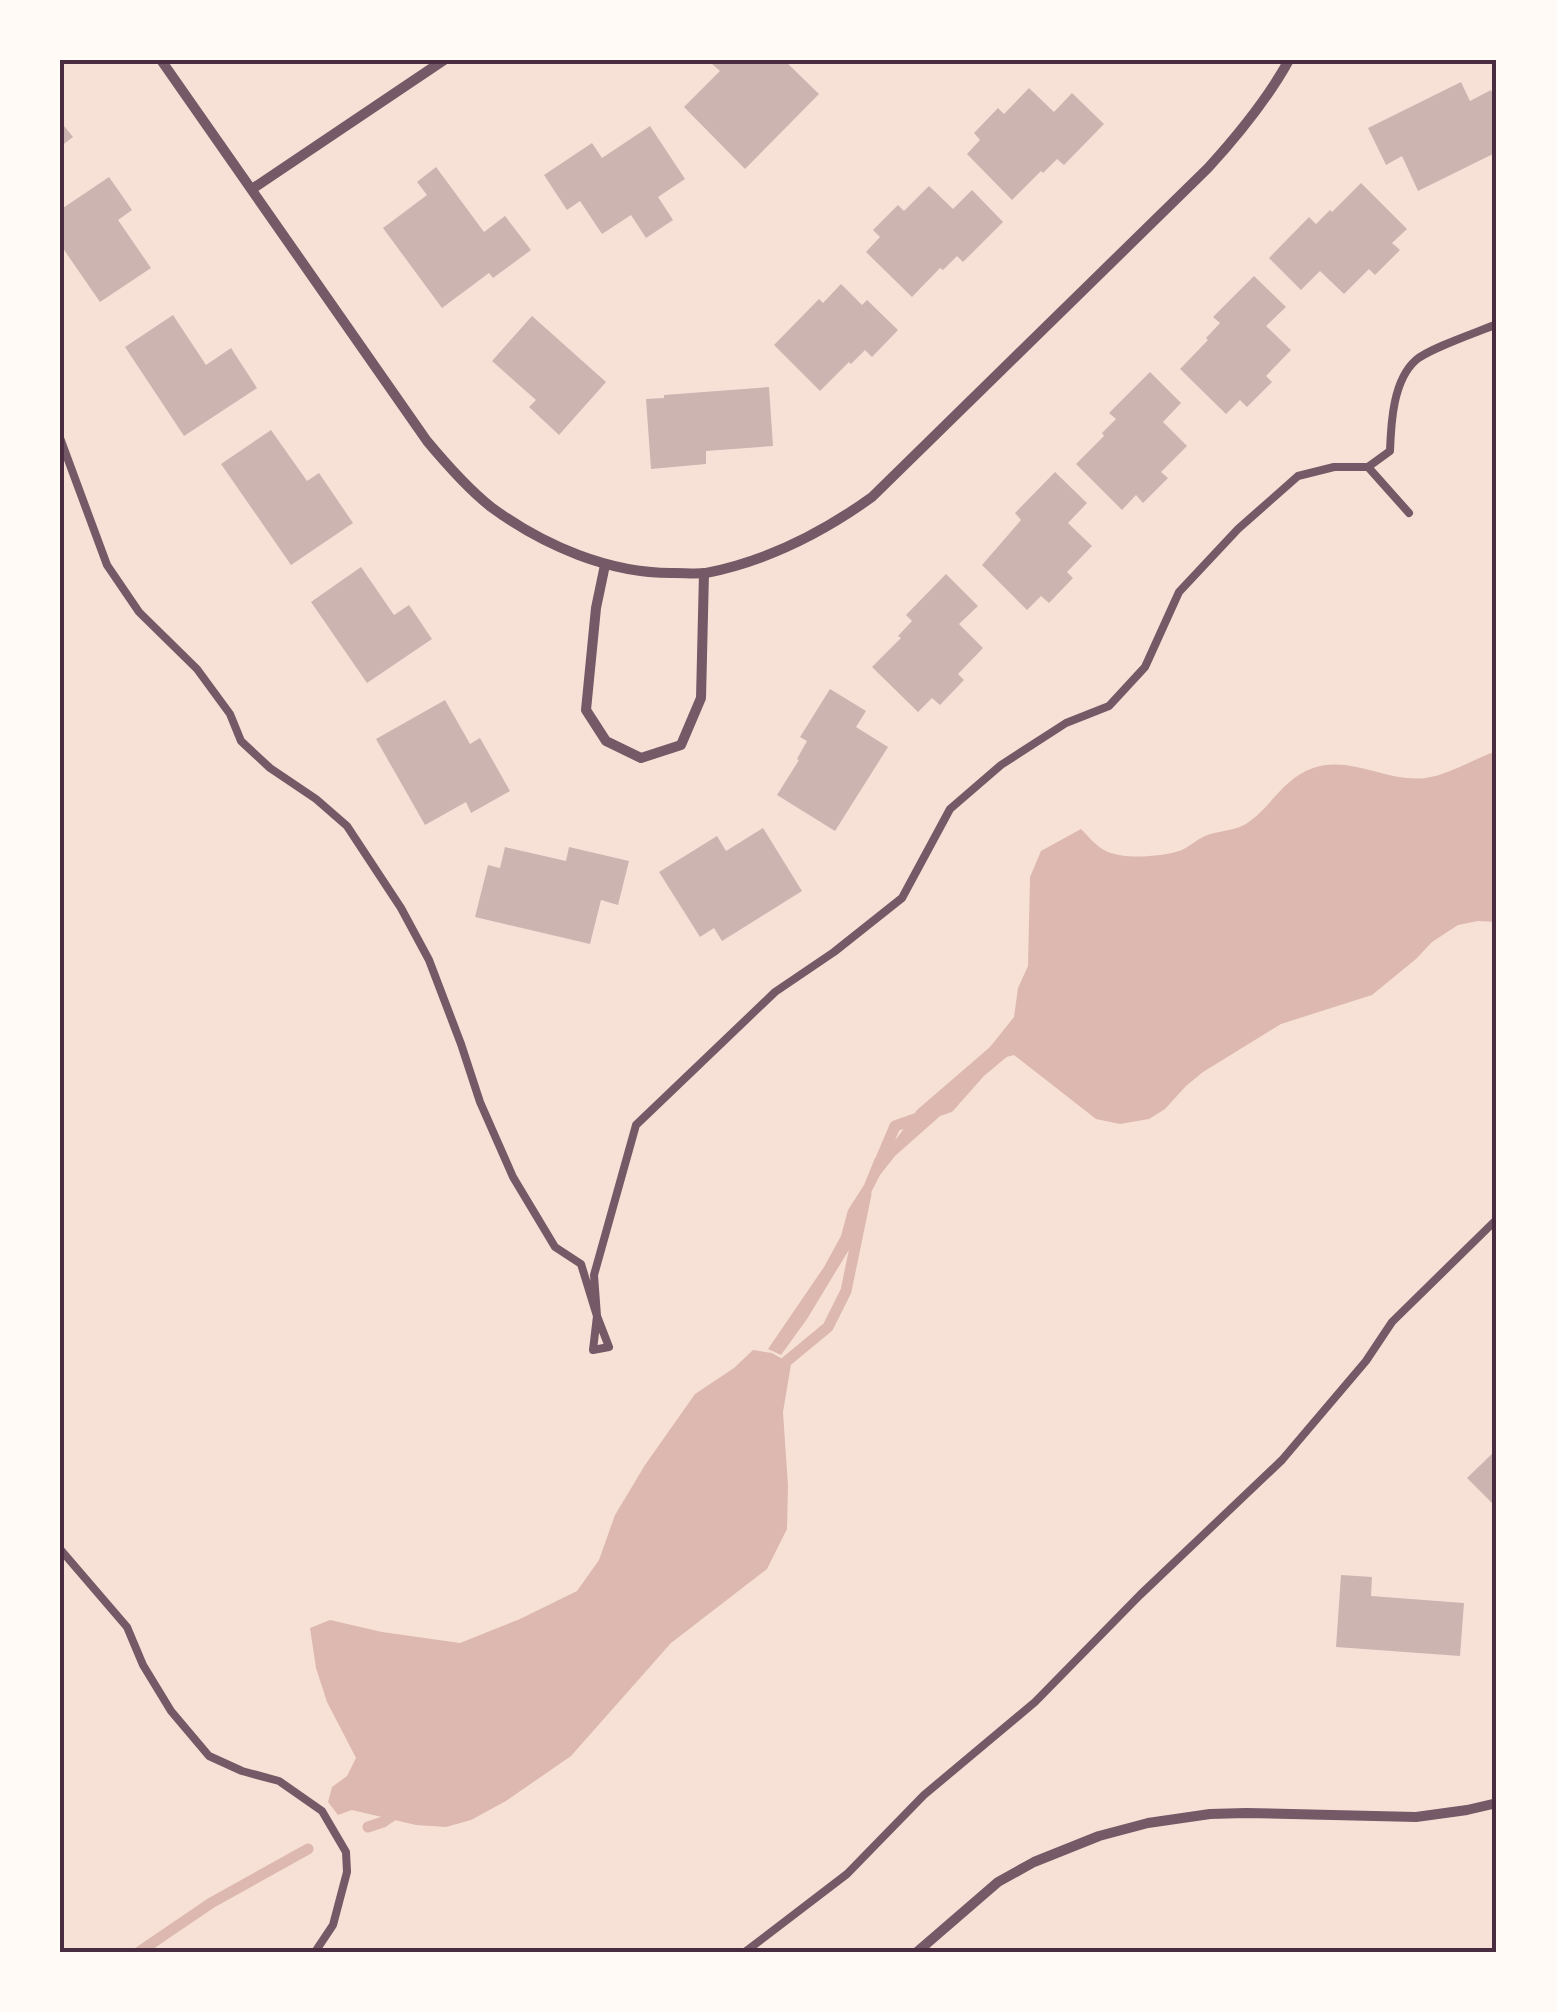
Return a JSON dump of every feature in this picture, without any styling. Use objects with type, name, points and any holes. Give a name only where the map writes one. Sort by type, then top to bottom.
[{"type":"street","points":[[162,60],[427,441],[457,476],[490,506],[521,526],[605,565],[650,574],[704,573],[806,540],[872,498],[1208,168],[1241,132],[1289,60]]},
{"type":"street","points":[[252,189],[444,60]]},
{"type":"street","points":[[605,565],[596,608],[586,710],[606,741],[641,758],[682,745],[701,698],[704,573]]},
{"type":"street","points":[[918,1952],[998,1882],[1034,1862],[1099,1836],[1148,1823],[1246,1813],[1416,1816],[1497,1803]]},
{"type":"lane","points":[[60,438],[107,565],[138,612],[197,668],[230,714],[241,741],[347,826],[401,908],[428,960],[480,1102],[513,1177],[555,1247],[582,1264],[597,1316],[594,1276],[636,1124],[775,992],[902,898],[950,809],[1001,764],[1066,723],[1109,706],[1146,667],[1178,592],[1238,529],[1298,476],[1334,466],[1368,467],[1390,451],[1390,428],[1398,392],[1407,370],[1418,358],[1497,324]]},
{"type":"lane","points":[[1368,467],[1410,514]]},
{"type":"lane","points":[[745,1952],[847,1874],[924,1795],[1034,1702],[1282,1460],[1366,1361],[1392,1322],[1497,1218]]},
{"type":"lane","points":[[60,1548],[127,1626],[142,1665],[171,1711],[210,1756],[242,1771],[280,1781],[322,1811],[346,1852],[348,1872],[333,1925],[315,1952]]},
{"type":"shaded area","points":[[1497,751],[1497,922],[1458,925],[1432,942],[1372,995],[1281,1024],[1203,1072],[1149,1119],[1120,1124],[1096,1119],[1014,1055],[987,1062],[880,1175],[855,1224],[850,1248],[807,1319],[781,1355],[768,1349],[824,1267],[875,1158],[897,1138],[917,1110],[990,1047],[1014,1017],[1018,988],[1028,966],[1030,877],[1041,851],[1081,829],[1111,853],[1171,853],[1205,836],[1242,826],[1292,780],[1313,768],[1341,765],[1398,777],[1426,778]]},
{"type":"shaded area","points":[[753,1350],[772,1353],[791,1364],[783,1412],[787,1529],[767,1569],[671,1643],[571,1756],[506,1801],[471,1820],[446,1827],[416,1825],[352,1810],[338,1815],[328,1802],[332,1787],[347,1776],[356,1758],[327,1702],[316,1668],[310,1628],[330,1620],[460,1643],[577,1591],[599,1560],[615,1515],[695,1394]]},
{"type":"building","points":[[716,60],[784,60],[819,94],[745,169],[684,107],[720,71],[712,64]]},
{"type":"building","points":[[1461,82],[1470,101],[1491,90],[1497,103],[1497,152],[1418,191],[1402,156],[1386,165],[1368,128]]},
{"type":"building","points":[[1029,88],[1054,112],[1072,93],[1104,124],[1064,165],[1057,159],[1012,200],[967,154],[980,140],[974,133],[998,108],[1004,114]]},
{"type":"building","points":[[60,121],[73,137],[60,147]]},
{"type":"building","points":[[650,126],[685,179],[658,197],[673,220],[646,238],[631,215],[602,234],[580,201],[567,210],[544,175],[592,143],[602,158]]},
{"type":"building","points":[[436,167],[484,232],[505,216],[531,250],[493,278],[489,273],[442,308],[383,228],[427,195],[417,182]]},
{"type":"building","points":[[109,177],[132,210],[118,220],[151,268],[100,302],[60,244],[60,210]]},
{"type":"building","points":[[1361,183],[1407,229],[1392,243],[1400,250],[1375,275],[1369,269],[1344,294],[1320,271],[1301,290],[1269,258],[1309,217],[1316,224]]},
{"type":"building","points":[[929,186],[953,209],[972,190],[1003,222],[963,262],[957,256],[912,297],[866,252],[880,237],[873,230],[898,205],[904,211]]},
{"type":"building","points":[[1254,276],[1286,307],[1266,326],[1291,350],[1266,376],[1272,382],[1247,407],[1240,400],[1226,414],[1180,369],[1220,323],[1213,317]]},
{"type":"building","points":[[841,284],[862,305],[867,300],[898,330],[872,357],[865,350],[820,391],[774,345],[819,299],[823,303]]},
{"type":"building","points":[[173,315],[206,365],[231,348],[257,388],[184,436],[125,347]]},
{"type":"building","points":[[532,316],[606,382],[559,435],[529,407],[536,400],[492,361]]},
{"type":"building","points":[[1150,372],[1181,403],[1163,422],[1187,446],[1161,472],[1168,478],[1143,503],[1136,495],[1122,510],[1076,464],[1116,419],[1109,413]]},
{"type":"building","points":[[769,387],[773,446],[706,451],[706,464],[651,469],[646,399]]},
{"type":"building","points":[[271,430],[307,481],[319,473],[353,523],[291,565],[221,464]]},
{"type":"building","points":[[1055,472],[1087,503],[1068,523],[1092,546],[1067,572],[1073,578],[1049,603],[1041,596],[1027,610],[982,565],[1021,520],[1015,513]]},
{"type":"building","points":[[361,567],[394,615],[409,605],[432,639],[367,683],[311,602]]},
{"type":"building","points":[[946,574],[978,606],[959,624],[983,648],[958,674],[964,680],[940,705],[932,698],[918,712],[872,667],[901,638],[898,636],[912,621],[906,615]]},
{"type":"building","points":[[830,689],[866,711],[856,727],[888,747],[835,831],[777,795],[807,741],[800,737]]},
{"type":"building","points":[[445,700],[470,744],[480,738],[510,791],[471,813],[466,802],[425,825],[376,739]]},
{"type":"building","points":[[763,828],[802,891],[722,941],[714,928],[700,937],[659,872],[717,836],[726,851]]},
{"type":"building","points":[[505,847],[566,861],[569,847],[629,861],[618,905],[601,900],[590,944],[475,917],[488,865],[500,868]]},
{"type":"building","points":[[1497,1449],[1497,1508],[1467,1478]]},
{"type":"building","points":[[1341,1575],[1372,1577],[1371,1596],[1464,1603],[1460,1656],[1336,1647]]},
{"type":"waterway","points":[[881,1159],[895,1126],[949,1107],[1004,1052]]},
{"type":"waterway","points":[[776,1370],[828,1327],[846,1291],[866,1194]]},
{"type":"waterway","points":[[368,1827],[399,1811]]},
{"type":"waterway","points":[[139,1952],[211,1903],[308,1849]]}]
